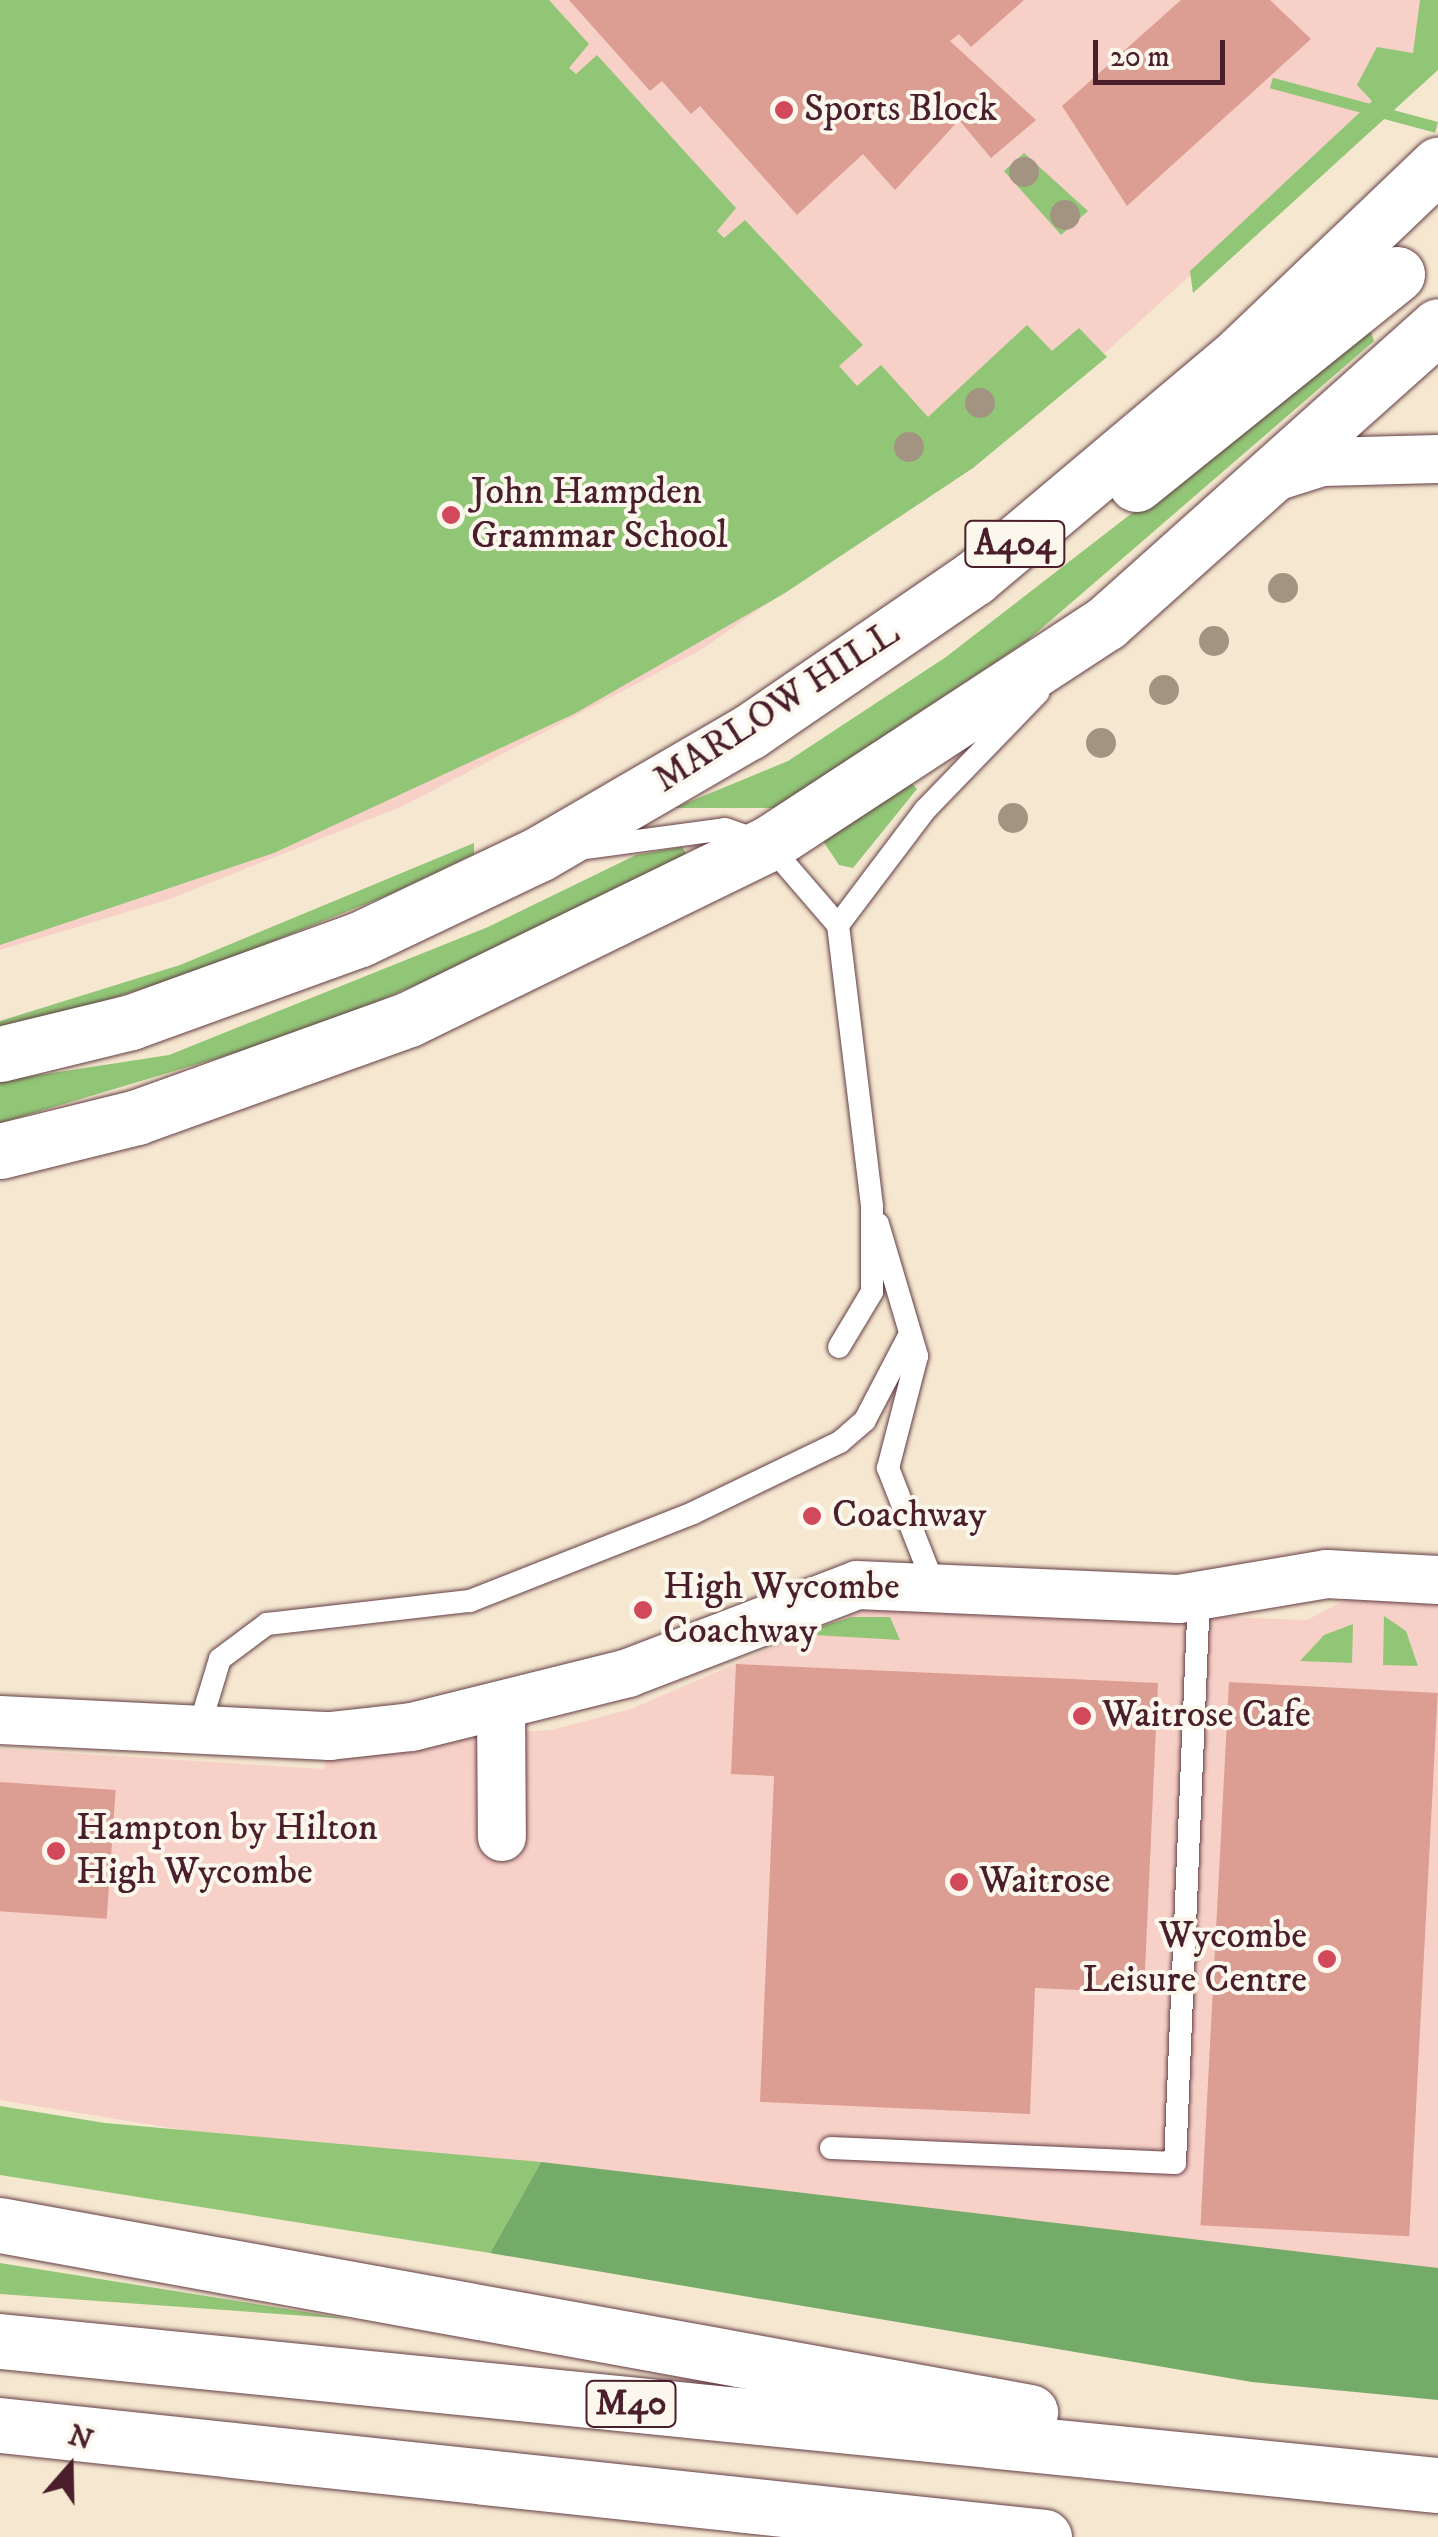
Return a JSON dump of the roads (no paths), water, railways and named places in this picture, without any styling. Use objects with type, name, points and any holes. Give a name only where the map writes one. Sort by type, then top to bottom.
[{"type":"main road","name":"A404","points":[[1009,549],[1152,476],[1428,314],[1422,179]]},
{"type":"main road","name":"MARLOW HILL","points":[[0,1054],[131,1022],[360,940],[540,854],[748,732],[1009,549],[1242,352],[1422,179]]},
{"type":"main road","points":[[0,1151],[138,1117],[409,1019],[768,844],[1106,623],[1272,478],[1428,314]]},
{"type":"main road","name":"M40","points":[[0,2226],[999,2406],[1263,2468]]},
{"type":"main road","name":"M40","points":[[0,2341],[1438,2485]]},
{"type":"main road","points":[[0,2426],[1044,2537]]},
{"type":"street","points":[[1272,478],[1322,462],[1438,458]]},
{"type":"street","points":[[0,1720],[330,1736],[501,1707],[628,1673],[828,1589],[935,1588],[1199,1596],[1327,1574],[1438,1580]]},
{"type":"street","points":[[501,1707],[502,1837]]},
{"type":"lane","points":[[838,924],[925,810],[1106,623]]},
{"type":"lane","points":[[540,854],[726,829],[768,844],[838,924],[872,1207],[872,1292],[839,1348]]},
{"type":"lane","points":[[872,1207],[910,1334],[915,1380],[888,1468],[935,1588]]},
{"type":"lane","points":[[199,1728],[220,1659],[267,1624],[470,1601],[693,1513],[840,1442],[882,1394],[910,1334]]},
{"type":"lane","points":[[831,2148],[1175,2163],[1199,1596]]},
{"type":"place","name":"Sports Block","points":[[784,110]]},
{"type":"place","name":"John Hampden Grammar School","points":[[451,515]]},
{"type":"place","name":"Coachway","points":[[812,1516]]},
{"type":"place","name":"High Wycombe Coachway","points":[[643,1610]]},
{"type":"place","name":"Waitrose Cafe","points":[[1082,1716]]},
{"type":"place","name":"Hampton by Hilton High Wycombe","points":[[56,1851]]},
{"type":"place","name":"Waitrose","points":[[959,1882]]},
{"type":"place","name":"Wycombe Leisure Centre","points":[[1327,1959]]}]
